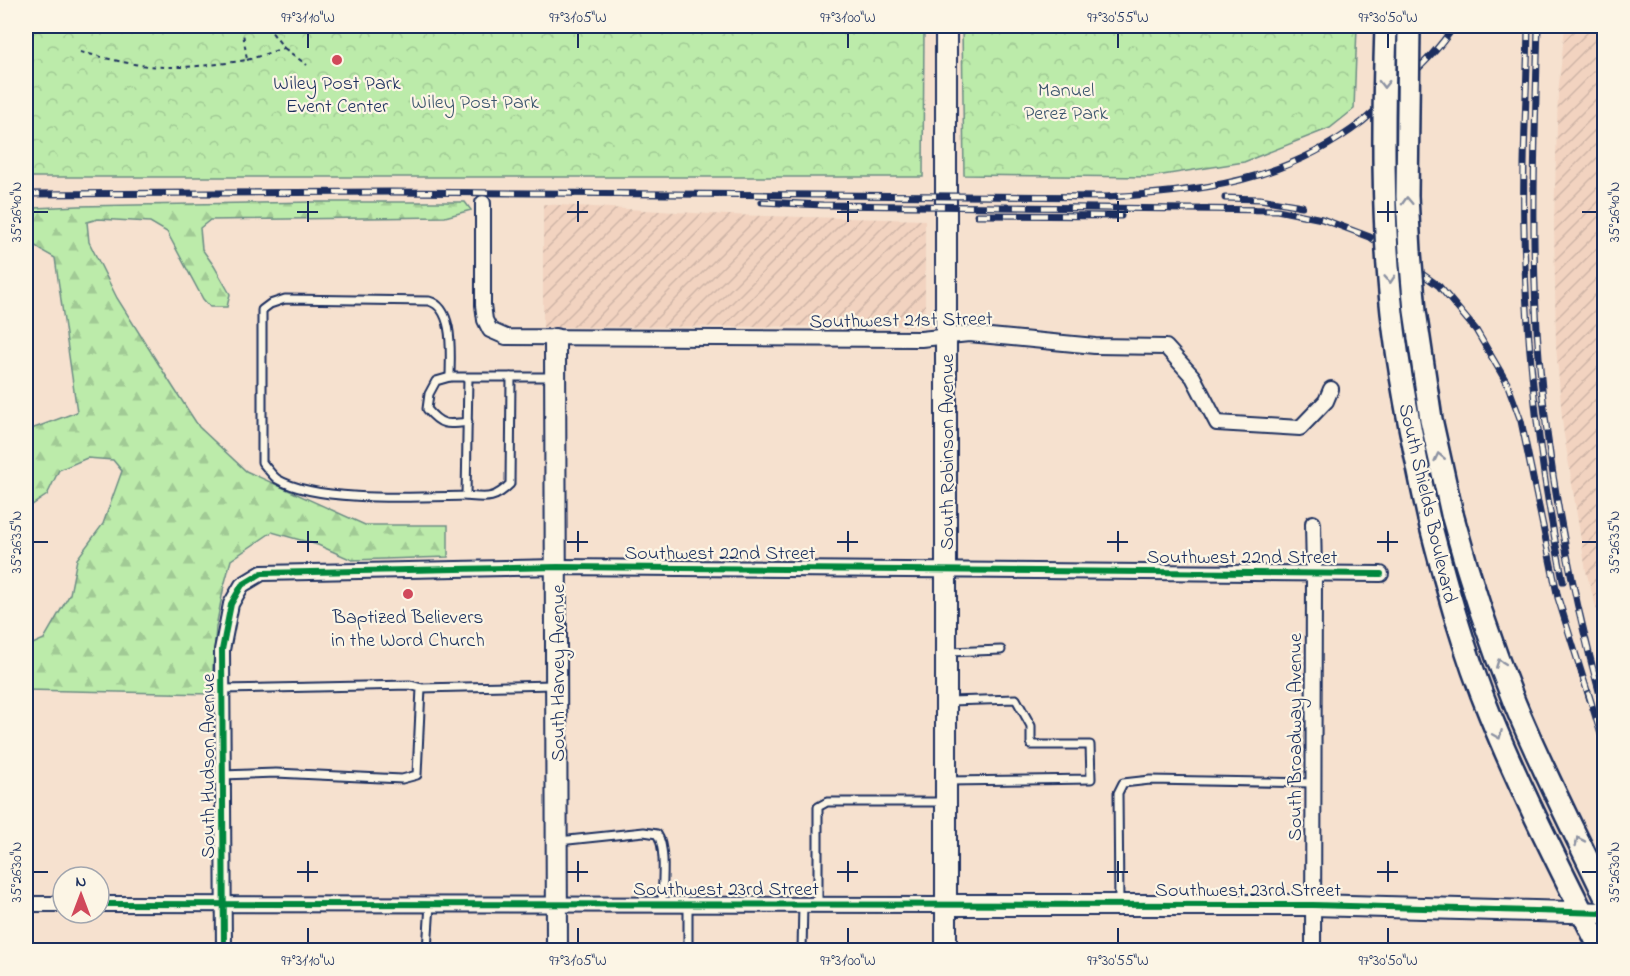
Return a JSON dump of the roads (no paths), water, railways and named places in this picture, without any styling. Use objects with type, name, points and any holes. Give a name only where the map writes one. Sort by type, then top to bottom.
[{"type":"main road","name":"South Shields Boulevard","points":[[1386,26],[1385,216],[1392,312],[1409,424],[1429,519],[1460,632],[1489,713],[1514,773],[1601,951]]},
{"type":"main road","name":"South Shields Boulevard","points":[[1409,26],[1407,196],[1415,311],[1431,419],[1452,514],[1486,626],[1515,704],[1605,894]]},
{"type":"street","name":"South Robinson Avenue","points":[[946,26],[946,951]]},
{"type":"street","points":[[483,203],[483,305],[487,325],[494,333],[506,338],[555,339]]},
{"type":"street","name":"Southwest 21st Street","points":[[555,339],[921,339],[969,334],[1095,346],[1166,347],[1192,377],[1217,423],[1300,428],[1326,401],[1331,389]]},
{"type":"street","name":"South Harvey Avenue","points":[[555,339],[557,951]]},
{"type":"street","name":"South Broadway Avenue","points":[[1313,523],[1313,951]]},
{"type":"street","name":"Southwest 22nd Street","points":[[242,585],[262,573],[556,567],[1381,574]]},
{"type":"street","name":"South Hudson Avenue","points":[[224,951],[222,650],[231,604],[242,585]]},
{"type":"street","points":[[26,904],[51,904]]},
{"type":"street","name":"Southwest 23rd Street","points":[[111,904],[1313,905],[1605,913]]},
{"type":"lane","points":[[450,377],[449,334],[444,312],[437,303],[285,299],[270,304],[262,310],[262,462],[276,478],[303,489],[331,494],[489,498],[500,494],[510,484],[511,377]]},
{"type":"lane","points":[[468,422],[446,425],[434,418],[427,408],[429,394],[436,381],[450,377],[555,377]]},
{"type":"lane","points":[[466,496],[468,377]]},
{"type":"lane","points":[[946,652],[1001,650]]},
{"type":"lane","points":[[223,689],[556,685]]},
{"type":"lane","points":[[224,775],[276,774],[402,779],[417,775],[421,688]]},
{"type":"lane","points":[[946,701],[1016,699],[1031,726],[1031,745],[1090,745],[1091,779],[946,781]]},
{"type":"lane","points":[[1119,905],[1118,793],[1123,783],[1150,780],[1313,783]]},
{"type":"lane","points":[[818,905],[818,807],[827,801],[946,801]]},
{"type":"lane","points":[[556,842],[644,832],[657,834],[662,840],[662,905]]},
{"type":"lane","points":[[427,951],[430,904]]},
{"type":"lane","points":[[688,905],[688,951]]},
{"type":"lane","points":[[802,951],[803,905]]},
{"type":"railway","points":[[26,194],[390,192],[1107,197],[1142,195],[1241,180],[1272,171],[1333,142],[1362,122],[1427,60],[1454,26]]},
{"type":"railway","points":[[1528,26],[1524,153],[1525,274],[1535,406],[1547,494],[1563,581]]},
{"type":"railway","points":[[1538,26],[1534,233],[1536,316],[1543,402],[1563,535],[1592,667],[1604,710]]},
{"type":"railway","points":[[1225,198],[1260,199],[1302,206]]},
{"type":"railway","points":[[762,202],[823,205],[1277,210],[1322,219],[1370,237],[1439,286],[1476,330],[1507,383],[1521,421],[1558,598],[1590,700]]},
{"type":"railway","points":[[977,215],[1121,216]]},
{"type":"railway","points":[[1588,692],[1604,744]]},
{"type":"place","name":"Wiley Post Park Event Center","points":[[337,60]]},
{"type":"place","name":"Baptized Believers in the Word Church","points":[[408,594]]},
{"type":"park label","name":"Manuel Perez Park","points":[[1066,100]]},
{"type":"park label","name":"Wiley Post Park","points":[[475,101]]}]
